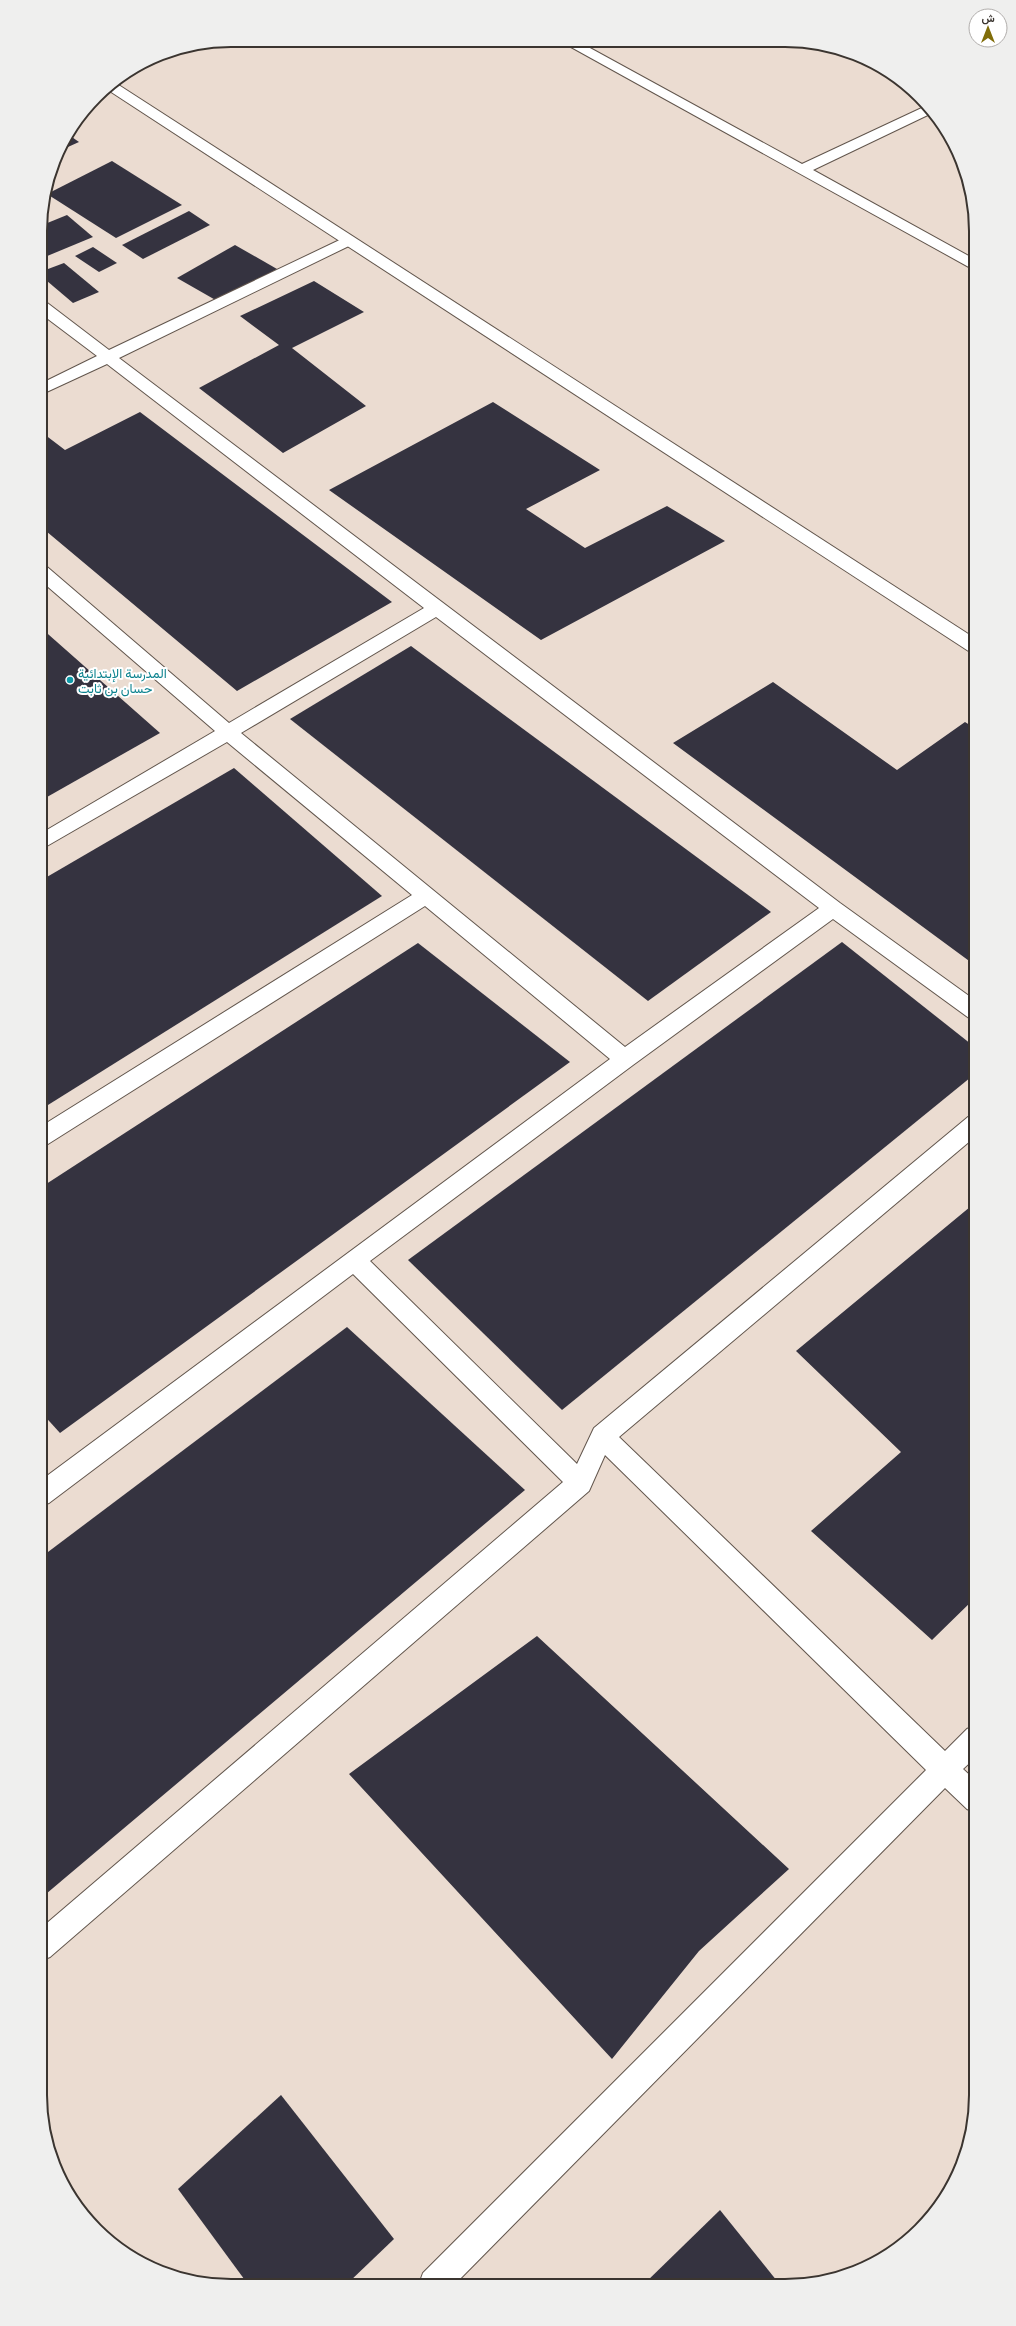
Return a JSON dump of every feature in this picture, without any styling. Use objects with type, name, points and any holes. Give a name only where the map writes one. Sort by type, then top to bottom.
[{"type":"street","points":[[578,47],[969,262]]},
{"type":"street","points":[[115,89],[969,643]]},
{"type":"street","points":[[802,170],[924,111]]},
{"type":"street","points":[[47,387],[348,241]]},
{"type":"street","points":[[47,310],[110,356],[437,609],[833,908],[969,1007]]},
{"type":"street","points":[[47,576],[226,731],[625,1059]]},
{"type":"street","points":[[47,839],[226,731],[437,609]]},
{"type":"street","points":[[47,1134],[425,896]]},
{"type":"street","points":[[47,1490],[625,1059],[833,908]]},
{"type":"street","points":[[47,1940],[580,1483],[602,1436],[969,1129]]},
{"type":"street","points":[[355,1261],[580,1483]]},
{"type":"street","points":[[602,1436],[944,1771],[969,1794]]},
{"type":"street","points":[[439,2279],[969,1745]]},
{"type":"building","points":[[73,138],[79,142],[68,147]]},
{"type":"building","points":[[112,161],[182,205],[116,238],[51,196],[52,192]]},
{"type":"building","points":[[189,211],[210,225],[143,259],[122,245]]},
{"type":"building","points":[[67,215],[93,237],[47,256],[47,223]]},
{"type":"building","points":[[235,245],[277,269],[219,302],[177,278]]},
{"type":"building","points":[[93,247],[117,263],[99,272],[75,256]]},
{"type":"building","points":[[64,263],[99,292],[73,303],[47,281],[47,269]]},
{"type":"building","points":[[314,281],[364,312],[292,348],[366,406],[283,453],[199,388],[279,345],[240,316]]},
{"type":"building","points":[[493,402],[600,470],[526,509],[585,548],[667,506],[725,541],[541,640],[329,490]]},
{"type":"building","points":[[140,412],[392,602],[237,691],[47,532],[47,436],[65,450]]},
{"type":"building","name":"المدرسة الإبتدائية حسان بن ثابت","points":[[47,633],[160,733],[47,797]]},
{"type":"building","points":[[411,646],[771,912],[648,1001],[290,719]]},
{"type":"building","points":[[773,682],[897,770],[965,722],[969,725],[969,961],[673,743]]},
{"type":"building","points":[[234,768],[382,896],[47,1106],[47,877]]},
{"type":"building","points":[[842,942],[969,1042],[969,1079],[562,1410],[408,1260]]},
{"type":"building","points":[[418,943],[570,1062],[60,1433],[47,1419],[47,1183]]},
{"type":"building","points":[[969,1208],[969,1604],[932,1640],[811,1531],[901,1452],[796,1351]]},
{"type":"building","points":[[347,1327],[525,1490],[47,1893],[47,1553]]},
{"type":"building","points":[[537,1636],[789,1869],[699,1951],[612,2059],[349,1774]]},
{"type":"building","points":[[281,2095],[394,2239],[352,2279],[244,2279],[178,2189]]},
{"type":"building","points":[[720,2210],[775,2279],[649,2279]]},
{"type":"place","name":"المدرسة الإبتدائية حسان بن ثابت","points":[[70,680]]}]
